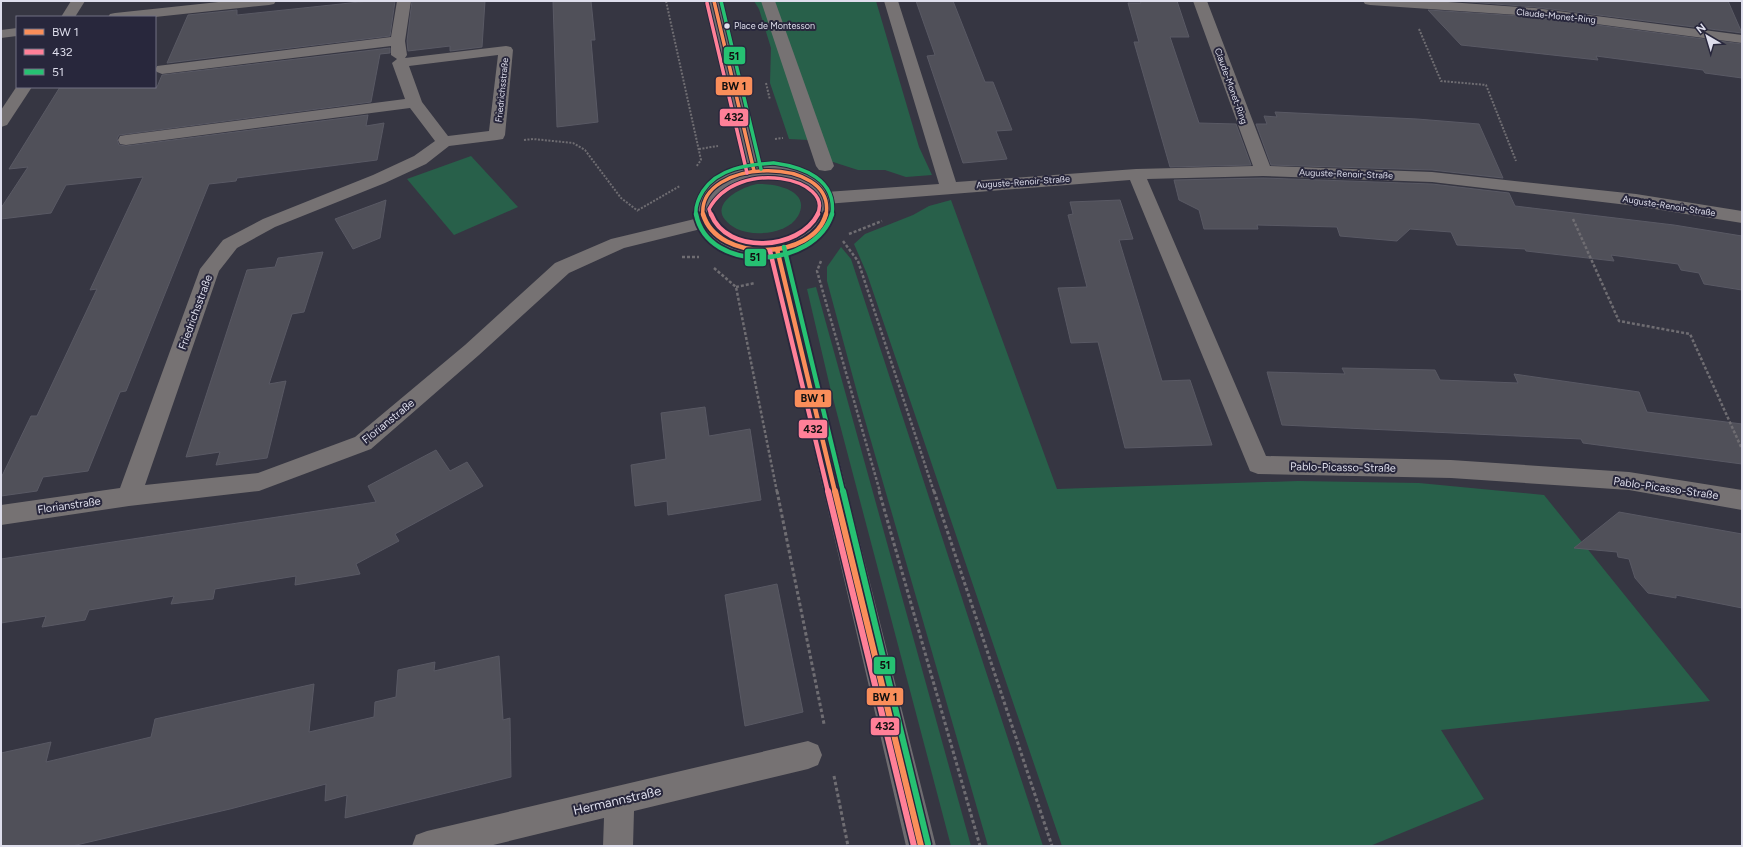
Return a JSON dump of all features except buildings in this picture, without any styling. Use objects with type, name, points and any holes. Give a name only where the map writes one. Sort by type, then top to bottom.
[{"type":"main road","points":[[714,1],[754,171]]},
{"type":"main road","points":[[773,170],[791,173],[807,178],[819,187],[826,198],[827,214],[818,229],[801,241],[777,249],[753,250],[730,246],[713,236],[703,223],[702,209],[707,196],[719,185],[735,176],[754,171],[773,170]]},
{"type":"main road","points":[[777,249],[921,846]]},
{"type":"street","points":[[69,16],[78,1]]},
{"type":"street","points":[[125,16],[268,1]]},
{"type":"street","points":[[404,1],[398,41],[400,63],[414,103],[444,142]]},
{"type":"street","points":[[768,1],[825,166]]},
{"type":"street","points":[[891,1],[949,188]]},
{"type":"street","name":"Claude-Monet-Ring","points":[[1200,1],[1262,171]]},
{"type":"street","name":"Claude-Monet-Ring","points":[[1370,1],[1535,12],[1742,39]]},
{"type":"street","points":[[1,34],[16,32]]},
{"type":"street","points":[[162,69],[398,41]]},
{"type":"street","name":"Friedrichsstraße","points":[[129,496],[210,270],[230,244],[269,223],[393,173],[420,160],[444,142],[497,135],[506,50],[400,63]]},
{"type":"street","points":[[1,122],[23,88]]},
{"type":"street","points":[[126,140],[414,103]]},
{"type":"street","name":"Auguste-Renoir-Straße","points":[[826,198],[1136,174],[1262,171],[1432,177],[1560,191],[1742,217]]},
{"type":"street","name":"Pablo-Picasso-Straße","points":[[1136,174],[1258,465],[1451,469],[1629,481],[1742,500]]},
{"type":"street","name":"Florianstraße","points":[[1,515],[129,496],[259,482],[363,443],[472,350],[562,268],[618,243],[703,223]]},
{"type":"street","name":"Hermannstraße","points":[[427,846],[808,755]]},
{"type":"street","points":[[618,846],[620,799]]},
{"type":"path","points":[[666,1],[701,160],[694,171]]},
{"type":"path","points":[[1402,4],[1412,11],[1441,81],[1486,85],[1527,188]]},
{"type":"path","points":[[497,135],[504,143],[533,139],[573,143],[585,150],[622,198],[638,210],[653,234],[658,256],[701,258]]},
{"type":"path","points":[[638,210],[680,186]]},
{"type":"path","points":[[1560,191],[1619,321],[1690,334],[1742,449]]},
{"type":"path","points":[[836,243],[847,235]]},
{"type":"path","points":[[841,240],[846,243],[858,260],[1052,846]]},
{"type":"path","points":[[822,258],[817,271],[980,846]]},
{"type":"path","points":[[713,267],[736,287],[824,725]]},
{"type":"path","points":[[833,771],[848,846]]},
{"type":"green space","points":[[754,1],[764,1],[809,140],[789,139],[770,83],[771,48],[759,9]]},
{"type":"green space","points":[[773,1],[876,1],[919,147],[932,175],[906,177],[885,170],[858,170],[830,161]]},
{"type":"green space","points":[[471,156],[518,207],[454,235],[407,179]]},
{"type":"green space","points":[[757,184],[781,187],[796,194],[800,200],[801,207],[798,216],[787,227],[770,232],[752,233],[737,229],[727,222],[722,215],[722,208],[725,201],[731,195],[739,190]]},
{"type":"green space","points":[[951,200],[1057,489],[1298,481],[1419,483],[1544,495],[1710,701],[1441,730],[1484,799],[1370,846],[1062,846],[867,274],[854,244],[865,234],[913,215],[929,206]]},
{"type":"green space","points":[[841,247],[851,259],[1043,846],[988,846],[858,396],[827,281],[827,267]]},
{"type":"green space","points":[[816,287],[971,846],[951,846],[830,387],[807,289]]},
{"type":"transit line","points":[[714,1],[754,171]]},
{"type":"transit line","name":"51","points":[[721,1],[761,169]]},
{"type":"transit line","name":"432","points":[[707,3],[747,173]]},
{"type":"transit line","name":"51","points":[[773,163],[749,165],[733,169],[712,180],[705,188],[699,197],[695,208],[695,214],[701,230],[715,245],[735,254],[745,256],[756,257],[786,254],[812,243],[830,223],[833,205],[831,196],[821,180],[803,170],[774,163]]},
{"type":"transit line","points":[[773,170],[798,175],[819,188],[827,206],[826,216],[819,228],[800,241],[777,249],[753,250],[731,245],[720,239],[711,231],[703,214],[707,195],[715,187],[731,178],[749,173],[773,170]]},
{"type":"transit line","name":"432","points":[[773,177],[796,182],[810,189],[815,195],[820,210],[813,224],[800,234],[783,240],[763,243],[744,241],[728,235],[715,225],[709,209],[720,193],[727,188],[744,181],[773,177]]},
{"type":"transit line","name":"51","points":[[784,247],[928,844]]},
{"type":"transit line","points":[[777,249],[921,846]]},
{"type":"transit line","name":"432","points":[[770,251],[914,846]]},
{"type":"place","name":"Place de Montesson","points":[[727,26]]}]
